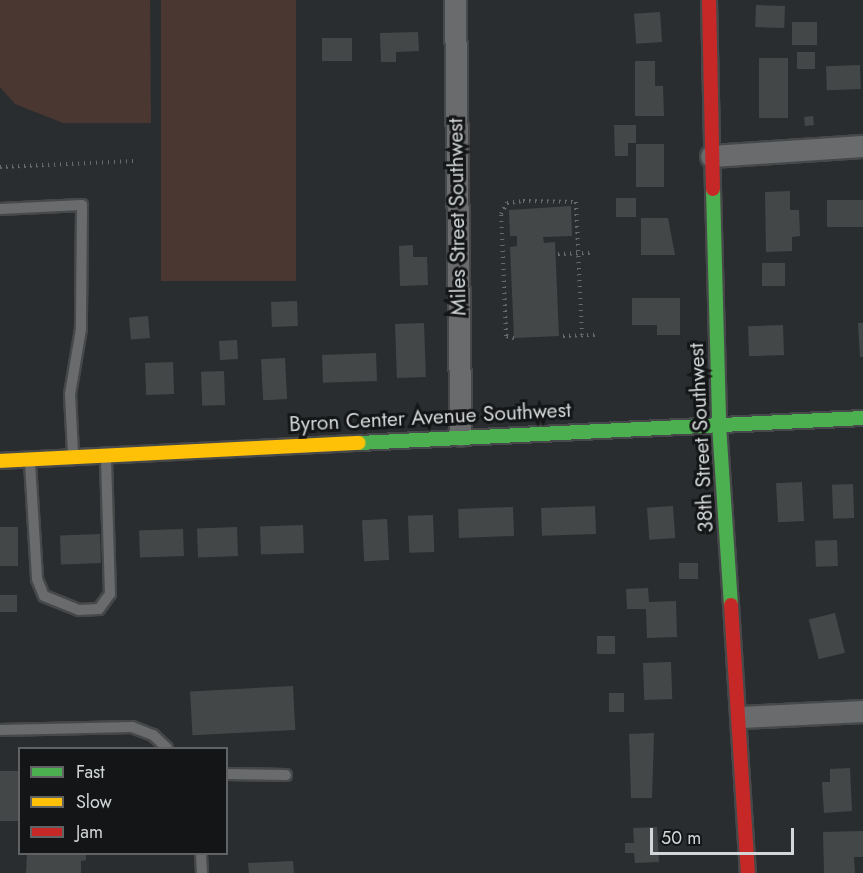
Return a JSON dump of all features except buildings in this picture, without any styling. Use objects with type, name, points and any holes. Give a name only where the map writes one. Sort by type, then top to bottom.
[{"type":"street","name":"Miles Street Southwest","points":[[455,0],[460,435]]},
{"type":"street","name":"38th Street Southwest","points":[[709,0],[718,425],[741,717],[748,873]]},
{"type":"street","points":[[711,156],[863,146]]},
{"type":"street","name":"Byron Center Avenue Southwest","points":[[0,461],[460,435],[863,418]]},
{"type":"street","points":[[741,717],[863,711]]},
{"type":"lane","points":[[0,209],[82,205],[81,329],[70,394],[73,457]]},
{"type":"lane","points":[[30,460],[37,579],[44,596],[80,610],[99,609],[110,594],[105,455]]},
{"type":"lane","points":[[0,730],[132,727],[153,735],[166,747]]},
{"type":"lane","points":[[228,774],[286,775]]},
{"type":"lane","points":[[201,855],[202,873]]},
{"type":"path","points":[[0,167],[134,161]]},
{"type":"path","points":[[514,338],[506,336],[501,214],[507,203],[576,202],[582,335]]},
{"type":"path","points":[[558,254],[592,253]]},
{"type":"path","points":[[563,336],[596,335]]},
{"type":"shaded area","points":[[0,0],[150,0],[151,123],[63,123],[15,104],[0,87]]},
{"type":"shaded area","points":[[161,0],[296,0],[296,281],[161,281]]},
{"type":"traffic: fast","points":[[713,189],[719,425],[731,605]]},
{"type":"traffic: fast","points":[[359,443],[863,418]]},
{"type":"traffic: slow","points":[[0,461],[359,443]]},
{"type":"traffic: jam","points":[[709,0],[713,189]]},
{"type":"traffic: jam","points":[[731,605],[748,873]]}]
